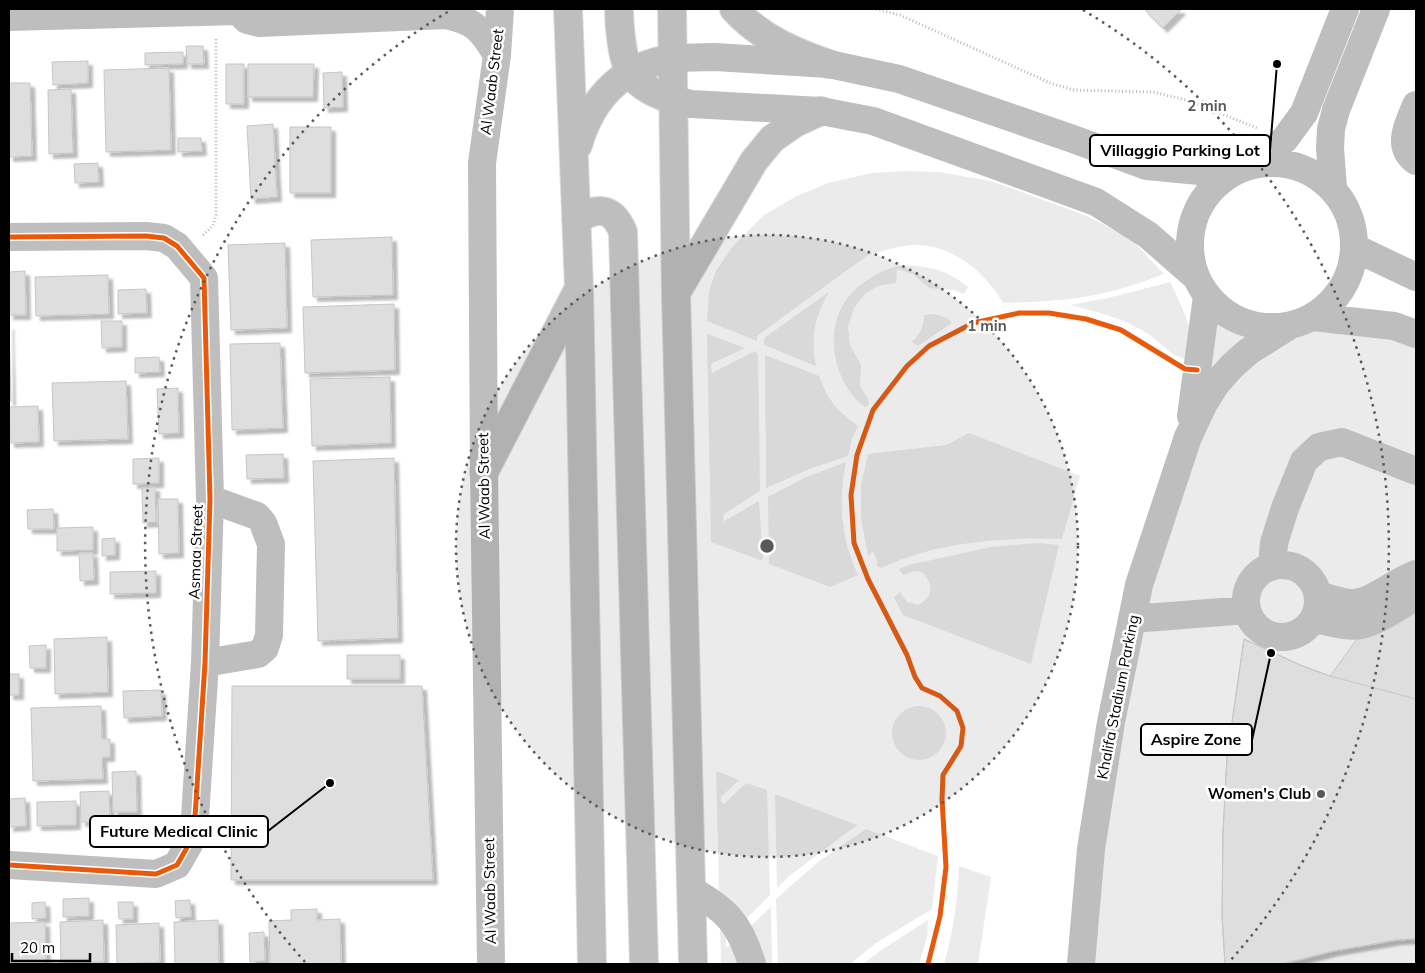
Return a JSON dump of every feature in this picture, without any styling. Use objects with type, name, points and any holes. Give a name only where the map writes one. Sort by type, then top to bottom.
[{"type":"main road","name":"Al Waab Street","points":[[491,964],[482,163],[497,55],[500,9]]},
{"type":"main road","points":[[568,9],[579,288],[592,964]]},
{"type":"main road","points":[[619,9],[623,52],[630,73],[640,84],[656,94],[690,104],[822,111],[873,121],[1096,202],[1148,235],[1227,315],[1252,326],[1271,328],[1301,322],[1394,326],[1416,334]]},
{"type":"main road","points":[[672,9],[676,293],[693,964]]},
{"type":"main road","points":[[734,9],[766,36],[796,53],[829,64],[898,79],[1147,166],[1230,174]]},
{"type":"main road","points":[[1259,163],[1286,139],[1312,98],[1345,9]]},
{"type":"main road","points":[[1333,188],[1330,148],[1336,110],[1376,9]]},
{"type":"main road","points":[[9,18],[231,11],[246,20],[258,23],[446,15],[462,18],[476,27],[488,39],[497,55]]},
{"type":"main road","points":[[575,157],[588,117],[604,95],[613,85],[643,65],[658,60],[674,58],[715,57],[829,64]]},
{"type":"main road","points":[[1416,105],[1404,134],[1404,143],[1407,151],[1416,161]]},
{"type":"main road","points":[[676,293],[754,161],[772,139],[795,122],[822,111]]},
{"type":"main road","points":[[1201,287],[1190,254],[1190,230],[1198,208],[1211,188],[1244,166],[1259,163],[1292,164],[1314,173],[1333,188],[1342,200],[1352,224],[1355,248],[1349,275],[1335,300],[1301,322]]},
{"type":"main road","points":[[576,220],[589,212],[602,211],[611,213],[618,221],[623,232],[644,964]]},
{"type":"main road","name":"Asmaa Street","points":[[9,237],[146,236],[164,238],[177,246],[204,278],[210,499],[205,663],[195,817],[189,844],[177,865],[156,874],[9,865]]},
{"type":"main road","points":[[1355,248],[1416,277]]},
{"type":"main road","name":"Khalifa Stadium Parking","points":[[1188,437],[1201,287]]},
{"type":"main road","points":[[484,472],[579,288]]},
{"type":"main road","name":"Khalifa Stadium Parking","points":[[1081,964],[1091,849],[1111,722],[1139,585],[1188,437],[1204,403],[1216,384],[1232,366],[1250,351],[1301,322]]},
{"type":"main road","points":[[1272,566],[1274,543],[1285,508],[1304,461],[1320,447],[1342,442],[1416,471]]},
{"type":"main road","points":[[205,663],[258,654],[265,648],[269,635],[270,544],[263,523],[257,516],[210,499]]},
{"type":"main road","points":[[1272,566],[1296,567],[1314,583],[1316,607],[1306,628],[1296,635],[1271,636],[1260,630],[1252,621],[1247,610],[1248,588],[1258,575],[1272,566]]},
{"type":"main road","points":[[1316,607],[1339,601],[1353,603],[1370,598],[1416,574]]},
{"type":"main road","points":[[1316,607],[1349,626],[1360,625],[1416,597]]},
{"type":"main road","points":[[1132,619],[1247,610]]},
{"type":"main road","points":[[691,890],[713,902],[731,920],[745,941],[752,964]]},
{"type":"path","points":[[876,9],[900,15],[1050,83],[1074,90],[1153,92],[1190,101],[1286,139]]},
{"type":"path","points":[[177,246],[204,234],[213,226],[216,215],[231,11]]},
{"type":"shaded area","points":[[904,171],[939,172],[991,181],[1087,216],[1131,239],[1164,274],[1127,287],[1089,296],[1036,302],[1003,303],[977,270],[953,254],[941,249],[913,245],[868,255],[757,336],[757,341],[707,321],[709,291],[716,271],[733,246],[764,215],[795,197],[828,183],[872,173]]},
{"type":"shaded area","points":[[899,266],[918,266],[935,269],[952,276],[968,287],[964,294],[955,290],[929,288],[913,274],[897,269],[896,283],[878,286],[865,294],[854,308],[848,327],[850,345],[861,365],[860,386],[868,399],[869,405],[865,407],[855,398],[840,374],[834,346],[834,331],[837,318],[848,298],[867,280]]},
{"type":"shaded area","points":[[1170,282],[1190,329],[1192,359],[1179,357],[1141,329],[1122,320],[1070,305],[1108,298]]},
{"type":"shaded area","points":[[829,292],[820,309],[815,328],[814,356],[816,366],[764,345],[764,338]]},
{"type":"shaded area","points":[[1207,296],[1227,315],[1252,326],[1271,328],[1313,317],[1416,334],[1416,964],[1081,964],[1091,849],[1165,508]]},
{"type":"shaded area","points":[[935,314],[947,318],[952,323],[918,346],[912,342],[921,330],[924,315]]},
{"type":"shaded area","points":[[707,334],[745,348],[711,364],[712,373],[755,351],[758,354],[760,491],[724,514],[723,521],[759,501],[763,561],[711,542]]},
{"type":"shaded area","points":[[765,355],[819,376],[834,404],[858,426],[852,439],[848,456],[812,468],[766,488]]},
{"type":"shaded area","points":[[969,433],[1080,476],[1062,539],[993,540],[970,543],[924,552],[881,568],[877,566],[877,560],[873,552],[868,556],[861,518],[861,485],[868,454],[946,445]]},
{"type":"shaded area","points":[[846,462],[842,491],[843,520],[848,548],[858,575],[830,587],[769,564],[768,497],[804,478]]},
{"type":"shaded area","points":[[1038,543],[1059,545],[1031,664],[903,615],[894,597],[900,592],[907,602],[918,605],[927,598],[931,590],[929,581],[922,572],[914,571],[903,575],[899,569],[909,565],[991,547]]},
{"type":"shaded area","points":[[919,706],[929,708],[938,714],[944,723],[946,733],[944,743],[938,752],[929,758],[919,760],[909,758],[900,752],[894,743],[892,733],[894,723],[900,714],[909,708]]},
{"type":"shaded area","points":[[716,771],[739,780],[721,797],[721,801],[724,804],[746,783],[767,790],[770,895],[726,939],[726,947],[771,907],[772,964],[721,964]]},
{"type":"shaded area","points":[[775,794],[857,825],[788,877],[777,888]]},
{"type":"shaded area","points":[[866,829],[938,856],[932,909],[876,943],[850,964],[778,964],[776,899],[818,862]]},
{"type":"shaded area","points":[[959,866],[991,877],[978,964],[944,964],[958,891]]},
{"type":"shaded area","points":[[928,920],[927,937],[919,964],[863,964],[880,951]]},
{"type":"building","points":[[1144,9],[1180,9],[1181,10],[1163,28]]},
{"type":"building","points":[[186,46],[203,46],[204,64],[187,64]]},
{"type":"building","points":[[183,52],[183,64],[145,65],[145,53]]},
{"type":"building","points":[[88,61],[88,83],[53,85],[52,62]]},
{"type":"building","points":[[226,64],[244,64],[244,104],[226,104]]},
{"type":"building","points":[[248,64],[314,64],[313,97],[248,97]]},
{"type":"building","points":[[169,68],[171,150],[106,152],[104,70]]},
{"type":"building","points":[[342,72],[343,107],[324,108],[323,73]]},
{"type":"building","points":[[9,83],[30,83],[32,156],[9,157]]},
{"type":"building","points":[[71,89],[73,153],[49,154],[48,90]]},
{"type":"building","points":[[273,124],[277,197],[251,199],[247,126]]},
{"type":"building","points":[[290,127],[331,127],[331,193],[290,193]]},
{"type":"building","points":[[178,138],[201,138],[202,151],[178,152]]},
{"type":"building","points":[[98,163],[99,182],[75,183],[74,164]]},
{"type":"building","points":[[392,237],[393,295],[313,297],[311,240]]},
{"type":"building","points":[[285,243],[287,328],[231,330],[228,245]]},
{"type":"building","points":[[25,271],[26,315],[9,315],[9,272]]},
{"type":"building","points":[[108,275],[109,314],[36,316],[35,277]]},
{"type":"building","points":[[146,289],[147,313],[118,314],[118,290]]},
{"type":"building","points":[[394,304],[395,370],[305,373],[303,307]]},
{"type":"building","points":[[101,321],[122,321],[122,347],[102,348]]},
{"type":"building","points":[[9,325],[11,401],[9,401]]},
{"type":"building","points":[[280,343],[283,428],[232,430],[230,344]]},
{"type":"building","points":[[159,357],[160,372],[135,373],[135,358]]},
{"type":"building","points":[[390,377],[391,443],[312,446],[310,379]]},
{"type":"building","points":[[126,381],[128,439],[54,441],[52,383]]},
{"type":"building","points":[[178,388],[179,433],[159,434],[157,389]]},
{"type":"building","points":[[38,406],[39,442],[10,443],[9,407]]},
{"type":"building","points":[[283,454],[284,478],[247,479],[246,455]]},
{"type":"building","points":[[159,458],[159,483],[133,484],[133,459]]},
{"type":"building","points":[[394,458],[398,638],[318,641],[313,461]]},
{"type":"building","points":[[155,487],[156,522],[143,523],[142,488]]},
{"type":"building","points":[[158,499],[178,499],[179,553],[159,554]]},
{"type":"building","points":[[53,509],[54,529],[28,529],[27,510]]},
{"type":"building","points":[[93,527],[93,550],[57,551],[57,528]]},
{"type":"building","points":[[115,538],[115,555],[102,556],[102,539]]},
{"type":"building","points":[[79,553],[93,553],[94,580],[80,581]]},
{"type":"building","points":[[156,571],[156,593],[110,594],[110,572]]},
{"type":"building","name":"Women's Club","points":[[1416,605],[1416,939],[1397,940],[1334,951],[1283,964],[1225,964],[1222,916],[1223,831],[1227,757],[1244,639],[1300,665],[1330,676],[1357,639]]},
{"type":"building","points":[[107,637],[108,692],[55,694],[54,639]]},
{"type":"building","name":"Women's Club","points":[[1244,639],[1300,665],[1330,676],[1416,699],[1416,939],[1397,940],[1334,951],[1283,964],[1225,964],[1222,916],[1223,831],[1227,757]]},
{"type":"building","points":[[46,645],[46,668],[30,668],[29,646]]},
{"type":"building","points":[[347,655],[400,655],[400,679],[347,679]]},
{"type":"building","points":[[9,674],[19,674],[19,695],[9,695]]},
{"type":"building","points":[[232,686],[422,686],[433,880],[231,880]]},
{"type":"building","points":[[161,690],[162,716],[124,718],[123,691]]},
{"type":"building","points":[[101,706],[102,739],[110,739],[110,757],[102,757],[103,779],[33,781],[31,708]]},
{"type":"building","points":[[136,771],[137,812],[113,812],[112,772]]},
{"type":"building","points":[[109,791],[110,821],[81,822],[80,792]]},
{"type":"building","points":[[25,798],[26,826],[9,827],[9,799]]},
{"type":"building","points":[[76,801],[76,825],[37,826],[37,802]]},
{"type":"building","points":[[89,898],[89,916],[63,917],[63,899]]},
{"type":"building","points":[[190,900],[191,917],[176,918],[175,901]]},
{"type":"building","points":[[45,902],[46,918],[32,919],[32,903]]},
{"type":"building","points":[[118,902],[133,902],[133,919],[119,919]]},
{"type":"building","points":[[317,909],[317,920],[340,919],[341,964],[270,964],[269,921],[291,920],[291,910]]},
{"type":"building","points":[[103,920],[104,962],[61,963],[60,922]]},
{"type":"building","points":[[218,920],[219,964],[175,964],[174,922]]},
{"type":"building","points":[[45,922],[46,964],[9,964],[9,923]]},
{"type":"building","points":[[159,923],[160,962],[117,964],[116,925]]},
{"type":"building","points":[[264,932],[265,961],[250,962],[249,933]]},
{"type":"cycle path","points":[[9,237],[146,236],[164,238],[177,246],[204,278],[210,499],[205,663],[195,817],[189,844],[177,865],[156,874],[9,865]]},
{"type":"cycle path","points":[[928,964],[940,916],[946,867],[942,799],[943,775],[961,746],[963,728],[957,711],[940,696],[922,688],[915,677],[907,655],[868,579],[854,543],[851,495],[857,455],[873,410],[907,366],[929,346],[973,323],[1019,313],[1049,313],[1086,319],[1121,330],[1185,369],[1197,370]]},
{"type":"place","name":"Villaggio Parking Lot","points":[[1277,64]]},
{"type":"place","name":"Aspire Zone","points":[[1271,653]]},
{"type":"place","name":"Future Medical Clinic","points":[[330,783]]},
{"type":"place","name":"Women's Club","points":[[1321,794]]}]
